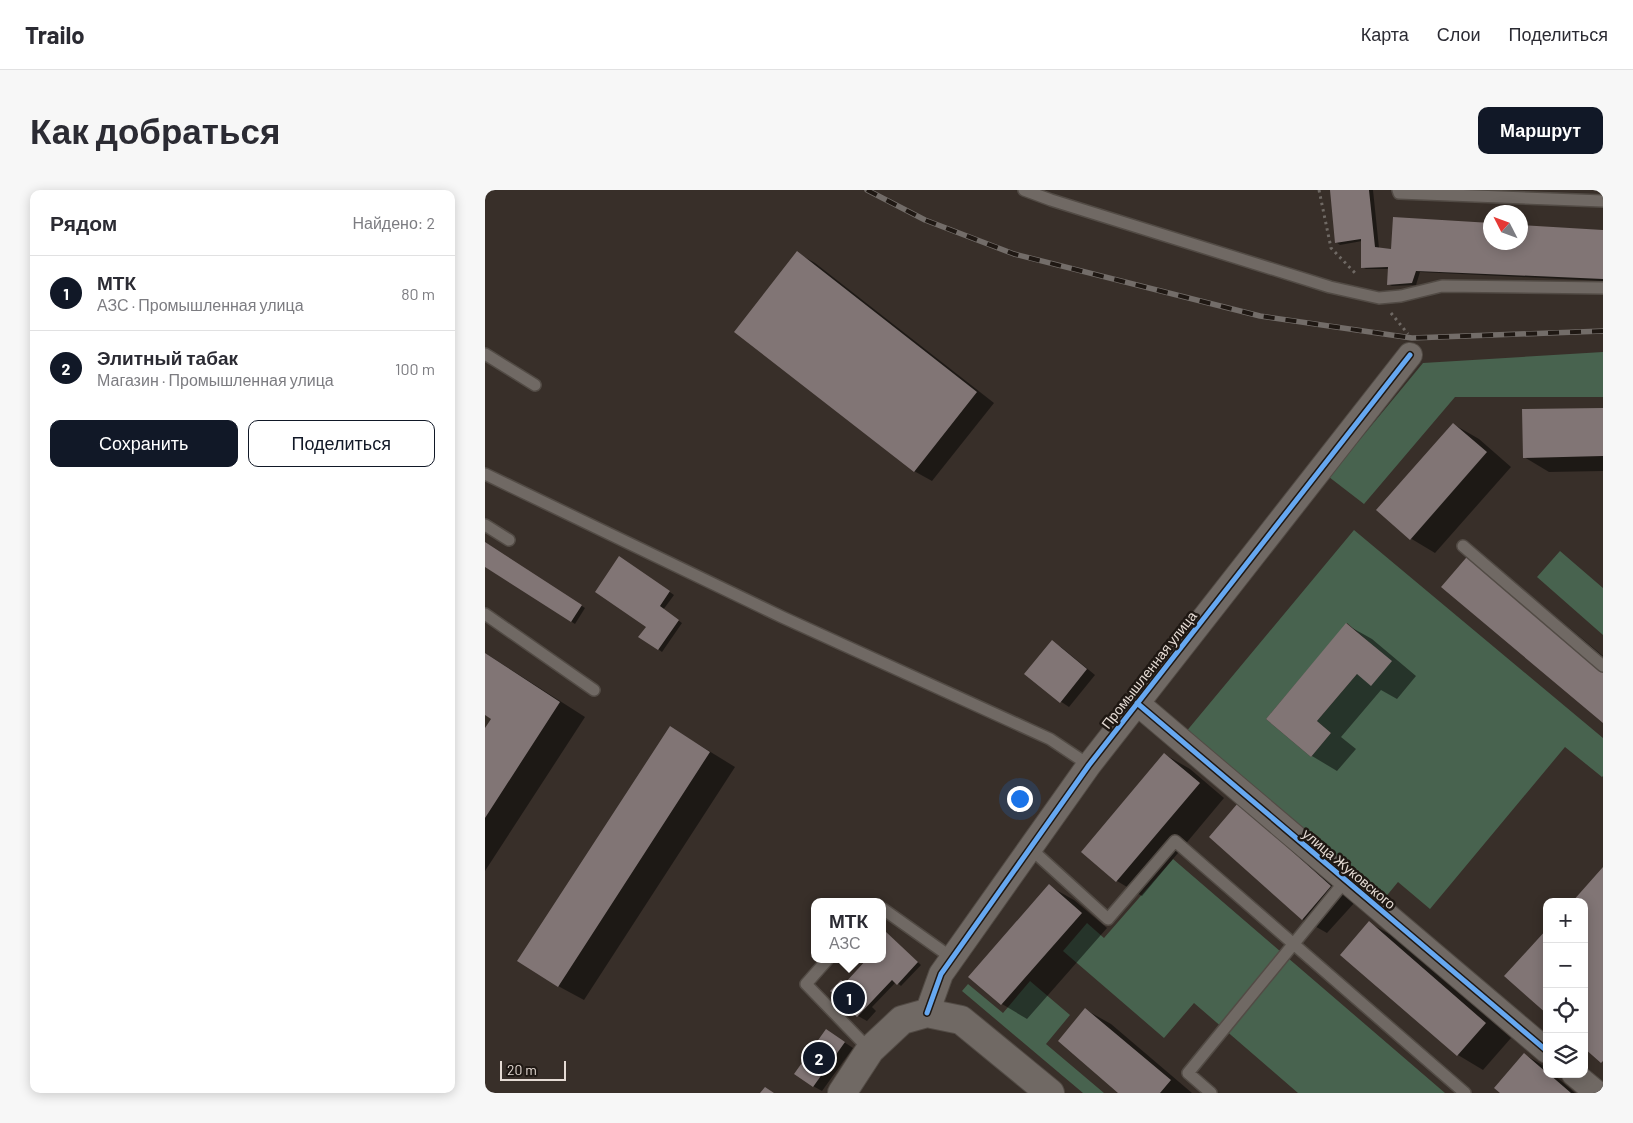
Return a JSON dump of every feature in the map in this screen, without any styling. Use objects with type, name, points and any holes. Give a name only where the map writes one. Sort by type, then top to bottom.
[{"type":"street","name":"Промышленная улица","points":[[927,1014],[941,974],[1089,765],[1411,346]]},
{"type":"street","name":"улица Жуковского","points":[[1137,703],[1543,1048]]},
{"type":"street","points":[[842,1093],[870,1050],[902,1020],[927,1014],[961,1020],[1049,1093]]},
{"type":"street","points":[[1580,1078],[1597,1093]]},
{"type":"lane","points":[[1024,190],[1330,287],[1379,298],[1401,296],[1442,286],[1603,288]]},
{"type":"lane","points":[[1398,190],[1399,194],[1603,201]]},
{"type":"lane","points":[[485,354],[535,385]]},
{"type":"lane","points":[[485,474],[782,616],[1050,739],[1089,765]]},
{"type":"lane","points":[[485,525],[509,540]]},
{"type":"lane","points":[[1463,546],[1603,666]]},
{"type":"lane","points":[[485,614],[594,690]]},
{"type":"lane","points":[[1031,849],[1109,919],[1175,841],[1465,1093]]},
{"type":"lane","points":[[1211,1093],[1188,1073],[1345,881]]},
{"type":"lane","points":[[886,911],[953,958]]},
{"type":"lane","points":[[824,963],[806,984],[870,1050]]},
{"type":"path","points":[[1319,190],[1331,248],[1379,298],[1411,346]]},
{"type":"green space","points":[[1603,352],[1603,397],[1455,397],[1364,504],[1329,477],[1423,363]]},
{"type":"green space","points":[[1354,530],[1603,738],[1603,776],[1565,747],[1430,909],[1398,882],[1384,899],[1185,733]],"holes":[[[1347,623],[1391,661],[1357,674],[1317,721],[1331,733],[1311,757],[1266,719]]]},
{"type":"green space","points":[[1560,551],[1603,588],[1603,635],[1537,577]]},
{"type":"green space","points":[[1173,859],[1445,1093],[1298,1093],[1194,1003],[1164,1038],[1063,951],[1087,923],[1104,938]]},
{"type":"green space","points":[[1030,981],[1070,1015],[1046,1044],[1104,1093],[1083,1093],[962,991],[968,984],[1003,1013]]},
{"type":"building","points":[[1330,190],[1369,190],[1375,247],[1391,249],[1393,217],[1483,223],[1483,250],[1528,250],[1528,225],[1603,230],[1603,279],[1416,271],[1412,283],[1387,285],[1388,267],[1361,268],[1361,239],[1335,243]]},
{"type":"building","points":[[797,251],[977,392],[914,472],[734,332]]},
{"type":"building","points":[[1603,408],[1603,456],[1523,458],[1522,409]]},
{"type":"building","points":[[1453,423],[1487,452],[1410,540],[1376,510]]},
{"type":"building","points":[[485,542],[582,605],[571,622],[485,567]]},
{"type":"building","points":[[1472,551],[1603,661],[1603,723],[1441,587]]},
{"type":"building","points":[[619,556],[670,591],[660,606],[679,620],[658,650],[638,637],[646,627],[595,592]]},
{"type":"building","points":[[1346,623],[1392,661],[1371,686],[1357,674],[1317,721],[1331,733],[1311,757],[1266,719]]},
{"type":"building","points":[[1052,640],[1087,669],[1060,703],[1024,674]]},
{"type":"building","points":[[485,653],[560,702],[485,818],[485,728],[491,719],[485,715]]},
{"type":"building","points":[[670,726],[710,752],[558,987],[517,961]]},
{"type":"building","points":[[1164,753],[1200,783],[1116,882],[1081,852]]},
{"type":"building","points":[[1238,803],[1331,886],[1302,920],[1209,837]]},
{"type":"building","points":[[1603,867],[1603,1061],[1601,1063],[1588,1052],[1588,898],[1576,898]]},
{"type":"building","points":[[1049,884],[1082,913],[1001,1005],[968,977]]},
{"type":"building","points":[[1369,921],[1486,1023],[1457,1056],[1340,955]]},
{"type":"building","points":[[886,932],[918,962],[897,985],[892,980],[857,1017],[830,991],[841,980],[845,983],[863,963],[886,963]]},
{"type":"building","points":[[1543,933],[1543,1010],[1504,976]]},
{"type":"building","points":[[1085,1008],[1171,1080],[1160,1093],[1118,1093],[1058,1041]]},
{"type":"building","points":[[826,1029],[845,1042],[813,1087],[794,1074]]},
{"type":"building","points":[[1524,1053],[1543,1070],[1543,1078],[1554,1078],[1571,1093],[1500,1093],[1494,1088]]},
{"type":"building","points":[[765,1087],[774,1093],[760,1093]]},
{"type":"railway","points":[[867,190],[925,220],[1014,254],[1260,316],[1412,338],[1603,331]]},
{"type":"cycle path","points":[[927,1013],[941,974],[1089,765],[1410,355]]},
{"type":"cycle path","points":[[1137,703],[1543,1048]]},
{"type":"place","name":"МТК","points":[[849,998]]},
{"type":"place","name":"Элитный табак","points":[[819,1058]]}]
